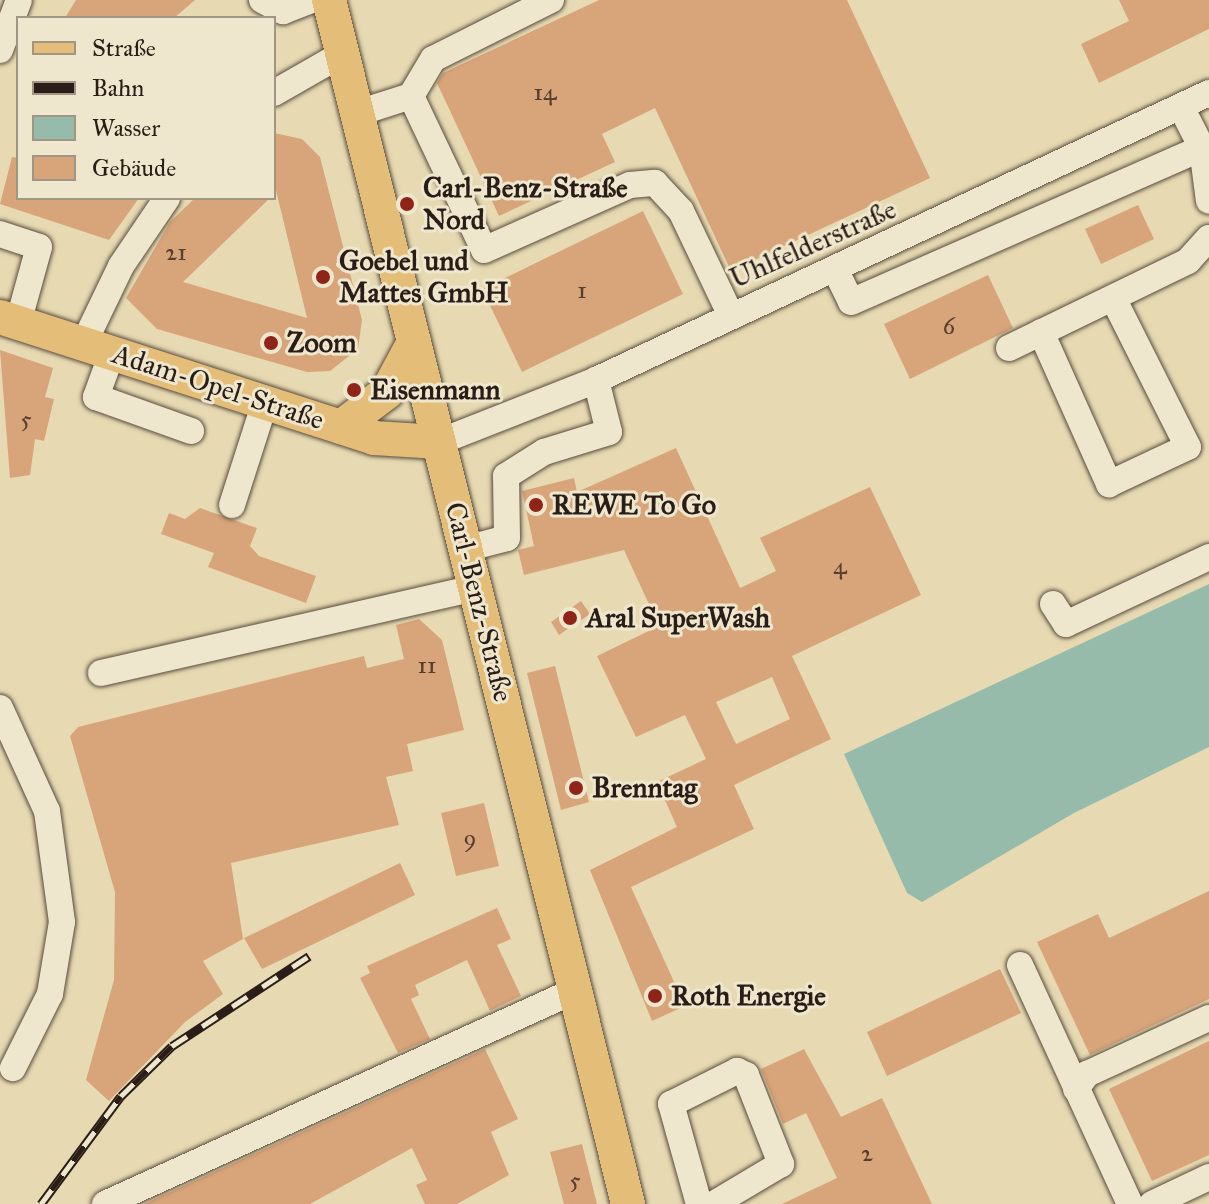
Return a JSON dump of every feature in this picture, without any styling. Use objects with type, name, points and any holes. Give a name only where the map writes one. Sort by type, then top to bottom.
[{"type":"main road","name":"Carl-Benz-Straße","points":[[329,0],[628,1204]]},
{"type":"main road","name":"Adam-Opel-Straße","points":[[9,320],[341,427],[391,441],[439,442]]},
{"type":"main road","points":[[341,427],[387,392],[414,342]]},
{"type":"street","points":[[0,50],[19,0]]},
{"type":"street","points":[[262,0],[283,11],[312,0]]},
{"type":"street","points":[[358,113],[411,96],[436,57],[551,0]]},
{"type":"street","points":[[276,92],[342,54]]},
{"type":"street","name":"Uhlfelderstraße","points":[[439,442],[596,380],[731,316],[836,271],[1209,93]]},
{"type":"street","points":[[411,96],[484,250],[651,180],[681,211],[731,316]]},
{"type":"street","points":[[1181,107],[1202,148],[1209,201]]},
{"type":"street","points":[[836,271],[851,302],[1202,148]]},
{"type":"street","points":[[166,200],[121,266],[98,348],[96,397],[191,431]]},
{"type":"street","points":[[0,234],[39,247],[9,320]]},
{"type":"street","points":[[1009,348],[1188,261],[1209,238]]},
{"type":"street","points":[[1041,332],[1109,484],[1188,447],[1113,298]]},
{"type":"street","points":[[465,549],[507,538],[506,476],[544,452],[609,432],[596,380]]},
{"type":"street","points":[[232,505],[265,402]]},
{"type":"street","points":[[1053,604],[1066,624],[1209,557]]},
{"type":"street","points":[[101,673],[475,588]]},
{"type":"street","points":[[0,708],[44,800],[62,922],[50,994],[13,1068]]},
{"type":"street","points":[[1020,965],[1130,1204]]},
{"type":"street","points":[[105,1204],[576,990]]},
{"type":"street","points":[[1076,1089],[1087,1074],[1209,1018]]},
{"type":"street","points":[[699,1204],[671,1104],[737,1071],[746,1075],[781,1164],[714,1204]]},
{"type":"street","points":[[1152,1204],[1209,1177]]},
{"type":"water","points":[[1209,584],[1209,747],[1074,813],[922,902],[907,893],[844,754]]},
{"type":"building","points":[[76,0],[195,0],[176,16],[66,16]]},
{"type":"building","points":[[599,0],[847,0],[930,178],[731,271],[655,108],[602,134],[615,162],[499,216],[437,83],[443,73]]},
{"type":"building","points":[[1119,0],[1209,0],[1209,29],[1099,83],[1081,44],[1129,21]]},
{"type":"building","points":[[276,133],[302,139],[320,157],[362,320],[358,349],[330,371],[307,372],[157,329],[126,298],[170,222],[193,200],[268,200],[183,282],[307,318],[276,190]]},
{"type":"building","points":[[12,157],[16,158],[16,200],[138,200],[109,240],[0,204]]},
{"type":"building","points":[[1138,205],[1154,239],[1101,264],[1085,229]]},
{"type":"building","points":[[643,211],[683,294],[522,372],[482,289]]},
{"type":"building","points":[[988,275],[1013,328],[910,379],[884,324]]},
{"type":"building","points":[[0,350],[53,368],[45,397],[54,399],[44,441],[35,439],[30,475],[10,478]]},
{"type":"building","points":[[676,448],[740,588],[776,571],[760,538],[870,487],[921,595],[792,656],[831,739],[734,785],[754,829],[631,887],[685,1006],[652,1021],[590,870],[677,827],[657,782],[706,759],[685,715],[636,737],[597,656],[659,626],[624,550],[524,575],[518,550],[534,546],[522,491],[574,478],[577,492]],"holes":[[[772,677],[790,719],[736,744],[716,702]]]},
{"type":"building","points":[[200,508],[257,528],[250,546],[259,556],[316,576],[306,603],[208,567],[214,553],[161,534],[169,513],[185,519]]},
{"type":"building","name":"Aral SuperWash","points":[[581,601],[590,614],[559,635],[551,622]]},
{"type":"building","points":[[419,619],[442,640],[464,730],[407,744],[413,771],[386,777],[399,825],[231,863],[243,939],[203,961],[223,994],[185,1022],[109,1101],[86,1080],[114,980],[115,892],[70,736],[78,727],[364,656],[367,668],[404,659],[396,625]]},
{"type":"building","points":[[555,666],[589,802],[561,810],[527,673]]},
{"type":"building","points":[[484,803],[499,866],[456,876],[441,813]]},
{"type":"building","points":[[400,863],[415,895],[262,969],[244,938]]},
{"type":"building","points":[[1209,891],[1209,999],[1090,1055],[1037,942],[1098,914],[1109,938]]},
{"type":"building","points":[[497,908],[511,939],[497,945],[521,996],[490,1011],[467,960],[415,985],[419,995],[411,999],[430,1039],[398,1053],[360,978],[370,973],[367,966]]},
{"type":"building","points":[[1000,969],[1021,1013],[887,1076],[867,1032]]},
{"type":"building","points":[[1209,1041],[1209,1155],[1152,1181],[1109,1089]]},
{"type":"building","points":[[485,1049],[518,1119],[491,1132],[509,1175],[457,1204],[425,1204],[416,1185],[427,1180],[412,1148],[310,1204],[144,1204]]},
{"type":"building","points":[[804,1049],[841,1117],[882,1098],[932,1204],[782,1204],[837,1178],[806,1113],[783,1124],[761,1069]]},
{"type":"building","points":[[582,1144],[597,1204],[564,1204],[550,1152]]},
{"type":"railway","points":[[41,1204],[121,1096],[172,1046],[309,956]]},
{"type":"place","name":"Carl-Benz-Straße Nord","points":[[407,204]]},
{"type":"place","name":"Goebel und Mattes GmbH","points":[[323,277]]},
{"type":"place","name":"Zoom","points":[[271,343]]},
{"type":"place","name":"Eisenmann","points":[[354,390]]},
{"type":"place","name":"REWE To Go","points":[[536,505]]},
{"type":"place","name":"Aral SuperWash","points":[[570,618]]},
{"type":"place","name":"Brenntag","points":[[576,788]]},
{"type":"place","name":"Roth Energie","points":[[655,996]]}]
